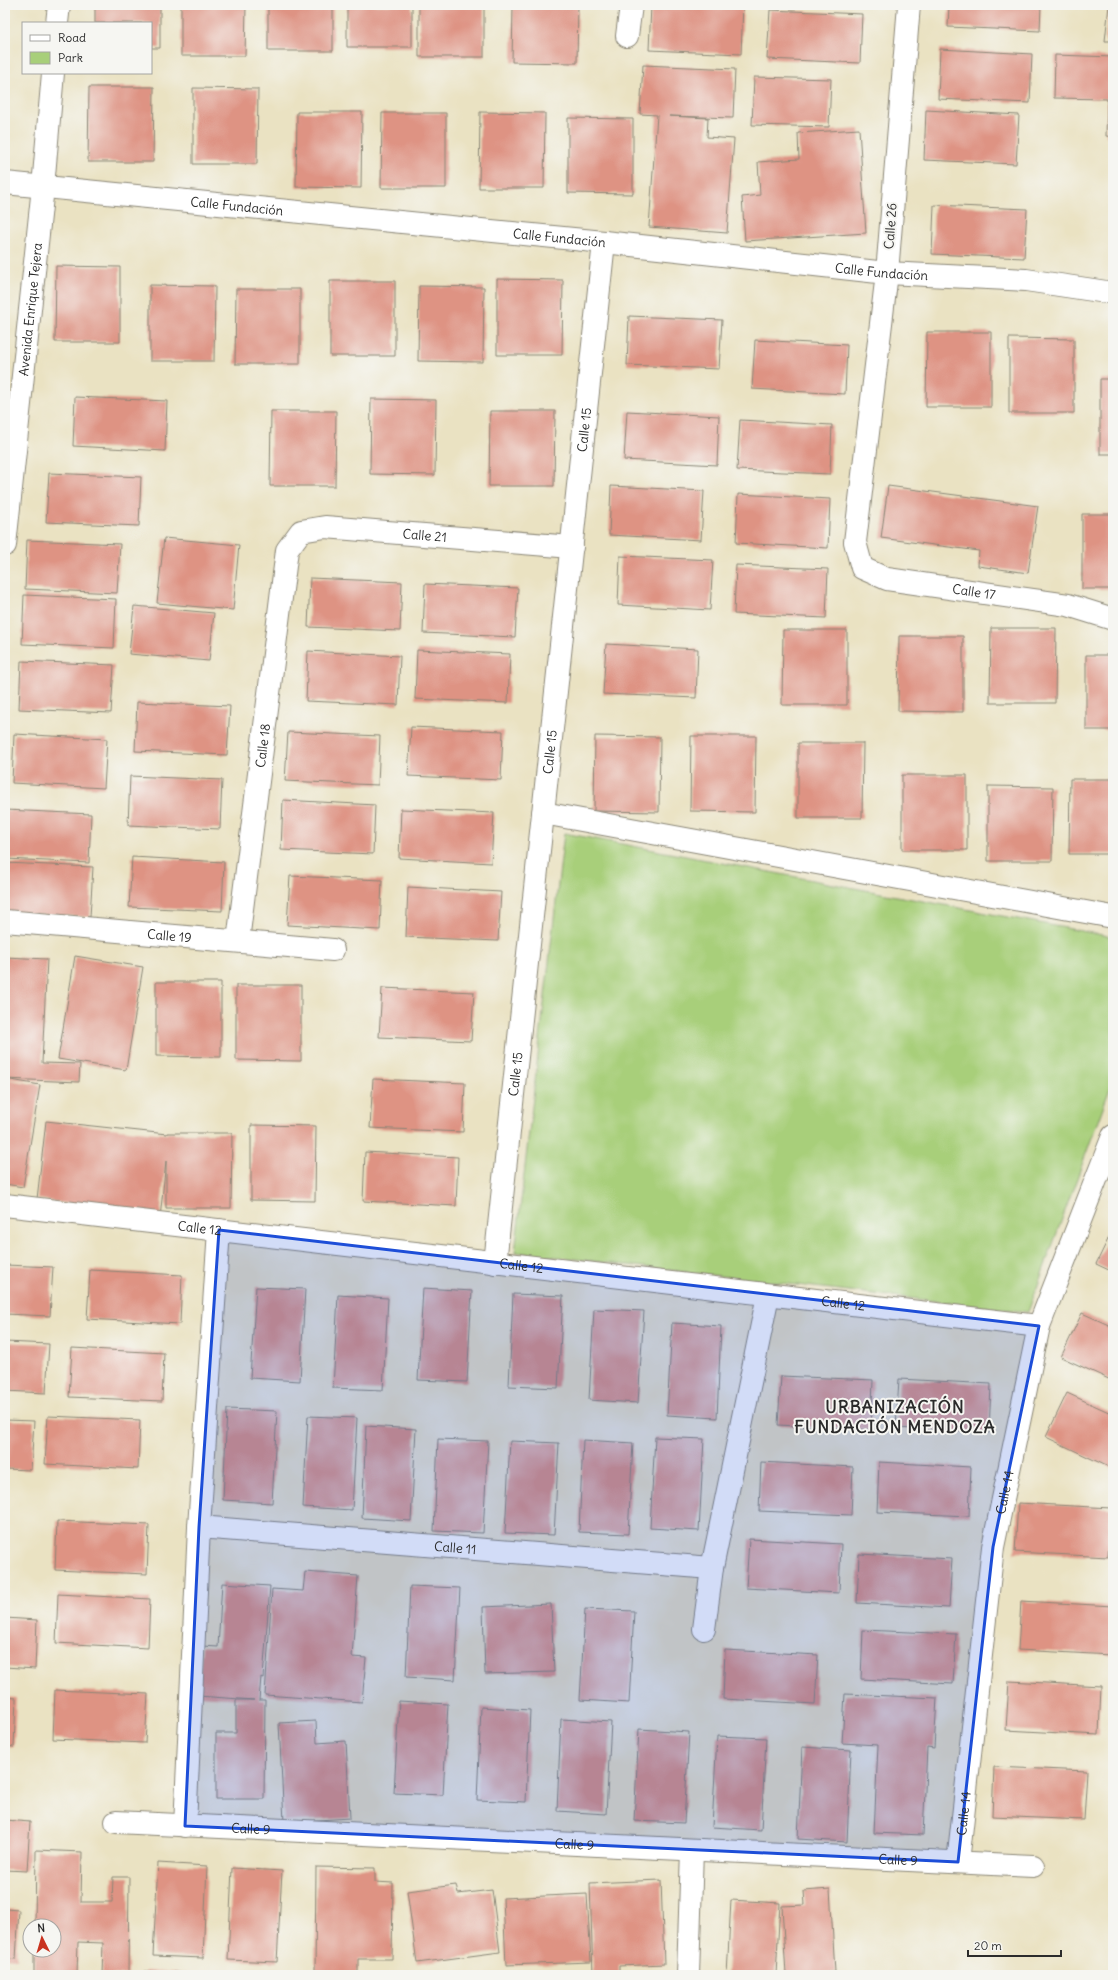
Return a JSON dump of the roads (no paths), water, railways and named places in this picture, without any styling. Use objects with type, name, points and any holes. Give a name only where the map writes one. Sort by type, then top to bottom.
[{"type":"street","points":[[57,22],[59,5]]},
{"type":"street","points":[[628,36],[631,5]]},
{"type":"street","name":"Calle 26","points":[[855,542],[887,273],[909,5]]},
{"type":"street","name":"Avenida Enrique Tejera","points":[[5,546],[43,187],[53,74]]},
{"type":"street","name":"Calle Fundación","points":[[5,184],[604,242],[887,273],[1026,280],[1113,293]]},
{"type":"street","name":"Calle 15","points":[[495,1262],[604,242]]},
{"type":"street","name":"Calle 21","points":[[287,550],[301,531],[325,527],[572,547]]},
{"type":"street","name":"Calle 17","points":[[855,542],[862,568],[887,579],[1068,606],[1113,619]]},
{"type":"street","name":"Calle 18","points":[[238,941],[287,550]]},
{"type":"street","points":[[543,813],[1113,917]]},
{"type":"street","name":"Calle 19","points":[[5,921],[333,950]]},
{"type":"street","name":"Calle 14","points":[[958,1862],[992,1547],[1038,1326],[1113,1136]]},
{"type":"street","name":"Calle 12","points":[[5,1205],[1038,1326]]},
{"type":"street","points":[[185,1826],[198,1527],[219,1230]]},
{"type":"street","points":[[704,1629],[712,1568],[768,1295]]},
{"type":"street","name":"Calle 11","points":[[198,1527],[712,1568]]},
{"type":"street","name":"Calle 9","points":[[116,1822],[1033,1866]]},
{"type":"street","points":[[688,1975],[692,1850]]},
{"type":"district","name":"URBANIZACIÓN FUNDACIÓN MENDOZA","points":[[895,1417]]}]
